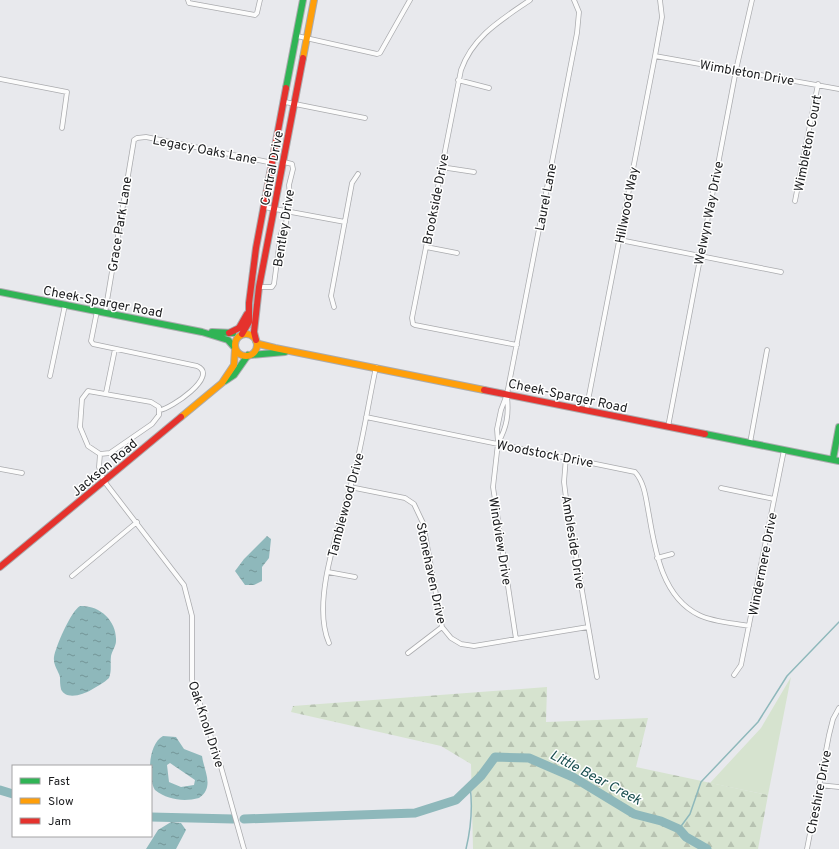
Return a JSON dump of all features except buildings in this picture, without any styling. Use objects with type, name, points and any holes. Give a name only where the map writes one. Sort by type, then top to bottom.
[{"type":"main road","name":"Central Drive","points":[[242,334],[249,322],[249,303],[264,206],[285,102],[303,0]]},
{"type":"main road","name":"Central Drive","points":[[256,341],[254,332],[259,286],[314,0]]},
{"type":"main road","name":"Cheek-Sparger Road","points":[[0,292],[202,332],[228,340],[235,348]]},
{"type":"main road","points":[[229,333],[237,330],[244,323],[249,303]]},
{"type":"main road","name":"Cheek-Sparger Road","points":[[202,332],[242,334]]},
{"type":"main road","points":[[242,334],[249,334],[256,341],[256,348],[249,355],[242,355],[235,348],[235,341],[242,334]]},
{"type":"main road","name":"Cheek-Sparger Road","points":[[256,341],[266,346],[836,460]]},
{"type":"main road","name":"Jackson Road","points":[[222,383],[234,365],[235,348]]},
{"type":"main road","name":"Cheek-Sparger Road","points":[[249,355],[293,351]]},
{"type":"main road","name":"Jackson Road","points":[[0,567],[222,383],[234,375],[249,355]]},
{"type":"main road","points":[[836,460],[839,427]]},
{"type":"street","points":[[188,0],[189,3],[252,15],[257,13],[260,0]]},
{"type":"street","points":[[297,36],[377,54],[380,53],[409,2],[404,0]]},
{"type":"street","name":"Brookside Drive","points":[[516,345],[413,324],[412,318],[458,80],[466,55],[474,43],[530,0]]},
{"type":"street","name":"Laurel Lane","points":[[507,394],[577,33],[579,12],[574,0]]},
{"type":"street","name":"Hillwood Way","points":[[586,411],[655,56],[662,17],[660,0]]},
{"type":"street","name":"Welwyn Way Drive","points":[[668,427],[736,70],[752,0]]},
{"type":"street","name":"Wimbleton Drive","points":[[655,56],[818,84],[839,89]]},
{"type":"street","points":[[0,80],[67,92],[62,128]]},
{"type":"street","points":[[458,80],[489,88]]},
{"type":"street","name":"Wimbleton Court","points":[[795,201],[818,84]]},
{"type":"street","points":[[285,102],[365,118]]},
{"type":"street","name":"Legacy Oaks Lane","points":[[137,138],[146,137],[273,163]]},
{"type":"street","name":"Grace Park Lane","points":[[104,313],[132,145],[137,138]]},
{"type":"street","name":"Bentley Drive","points":[[259,286],[268,288],[272,287],[274,284],[281,234],[286,222],[288,211],[290,197],[289,185],[293,169],[292,164],[284,162]]},
{"type":"street","points":[[441,167],[474,172]]},
{"type":"street","points":[[334,307],[331,296],[352,183],[358,174]]},
{"type":"street","points":[[264,206],[345,222]]},
{"type":"street","points":[[620,240],[781,272]]},
{"type":"street","points":[[426,247],[457,253]]},
{"type":"street","points":[[50,376],[65,305]]},
{"type":"street","points":[[97,311],[91,343],[197,366],[202,370],[204,377],[201,382],[169,408],[160,410]]},
{"type":"street","points":[[106,393],[115,349]]},
{"type":"street","points":[[750,443],[767,350]]},
{"type":"street","name":"Tamblewood Drive","points":[[329,643],[325,633],[324,617],[328,572],[336,534],[350,487],[376,367]]},
{"type":"street","points":[[92,391],[151,402],[160,410],[157,418],[152,424],[110,453],[100,454],[92,450],[85,441],[80,427],[82,399],[85,393],[92,391]]},
{"type":"street","name":"Windview Drive","points":[[507,394],[501,410],[497,429],[498,443],[493,476],[494,501],[516,639]]},
{"type":"street","name":"Windview Drive","points":[[498,443],[505,431],[508,413],[507,394]]},
{"type":"street","name":"Woodstock Drive","points":[[366,417],[635,472],[642,483],[657,558],[674,594],[691,610],[699,615],[749,626]]},
{"type":"street","name":"Windermere Drive","points":[[734,675],[741,665],[784,450]]},
{"type":"street","points":[[100,454],[99,467],[104,481]]},
{"type":"street","name":"Ambleside Drive","points":[[566,457],[564,482],[566,498],[597,677]]},
{"type":"street","points":[[0,469],[22,473]]},
{"type":"street","name":"Oak Knoll Drive","points":[[104,481],[184,585],[188,595],[192,616],[192,680],[221,767],[244,849]]},
{"type":"street","name":"Stonehaven Drive","points":[[350,487],[405,498],[414,504],[423,523],[442,627],[451,638],[466,645],[474,646],[588,627]]},
{"type":"street","points":[[721,488],[774,499]]},
{"type":"street","points":[[72,576],[137,522]]},
{"type":"street","points":[[657,558],[672,554]]},
{"type":"street","points":[[328,572],[355,577]]},
{"type":"street","points":[[408,653],[442,627]]},
{"type":"street","name":"Cheshire Drive","points":[[807,849],[829,735],[838,710]]},
{"type":"street","points":[[819,785],[839,787]]},
{"type":"green space","points":[[791,677],[768,795],[710,783],[761,728]]},
{"type":"green space","points":[[547,687],[546,722],[648,718],[636,767],[768,795],[758,849],[473,849],[471,764],[441,746],[291,712],[293,706]]},
{"type":"water","points":[[267,536],[271,539],[269,558],[262,567],[262,581],[254,585],[245,585],[235,571],[244,559]]},
{"type":"water","points":[[80,606],[94,608],[106,616],[114,627],[116,643],[111,656],[111,670],[109,678],[88,692],[71,696],[63,693],[61,689],[60,677],[55,665],[54,657],[68,621],[76,609]]},
{"type":"water","points":[[163,736],[176,737],[184,749],[202,756],[208,784],[204,794],[199,798],[182,800],[165,796],[155,790],[152,784],[152,765],[150,765],[154,746]],"holes":[[[170,763],[195,780],[194,785],[181,787],[169,782],[167,765]]]},
{"type":"water","points":[[171,822],[181,823],[186,830],[176,849],[146,849],[158,830]]},
{"type":"waterway","points":[[679,829],[690,814],[701,782],[758,722],[787,676],[839,622]]},
{"type":"waterway","name":"Little Bear Creek","points":[[244,819],[415,813],[456,800],[481,776],[495,757],[529,758],[573,777],[634,814],[661,821],[679,829],[686,837],[707,849]]},
{"type":"waterway","points":[[466,849],[471,818],[470,786]]},
{"type":"waterway","name":"Little Bear Creek","points":[[0,790],[12,794]]},
{"type":"waterway","name":"Little Bear Creek","points":[[152,817],[233,819]]},
{"type":"traffic: fast","points":[[286,88],[303,0]]},
{"type":"traffic: fast","points":[[0,292],[202,332],[228,340],[235,348]]},
{"type":"traffic: fast","points":[[212,332],[233,333]]},
{"type":"traffic: fast","points":[[250,355],[285,352]]},
{"type":"traffic: fast","points":[[225,381],[234,375],[248,355]]},
{"type":"traffic: fast","points":[[833,459],[839,427]]},
{"type":"traffic: fast","points":[[705,434],[839,461]]},
{"type":"traffic: slow","points":[[303,58],[314,0]]},
{"type":"traffic: slow","points":[[246,334],[254,337],[257,345],[254,353],[246,356],[238,353],[235,345],[238,337],[246,334]]},
{"type":"traffic: slow","points":[[256,341],[259,344],[275,348],[484,390]]},
{"type":"traffic: slow","points":[[181,417],[222,383],[234,365],[235,349]]},
{"type":"traffic: jam","points":[[256,340],[254,332],[259,287],[303,58]]},
{"type":"traffic: jam","points":[[242,334],[249,322],[249,303],[256,248],[286,88]]},
{"type":"traffic: jam","points":[[229,333],[239,328],[247,314]]},
{"type":"traffic: jam","points":[[484,390],[705,434]]},
{"type":"traffic: jam","points":[[0,567],[181,417]]}]
